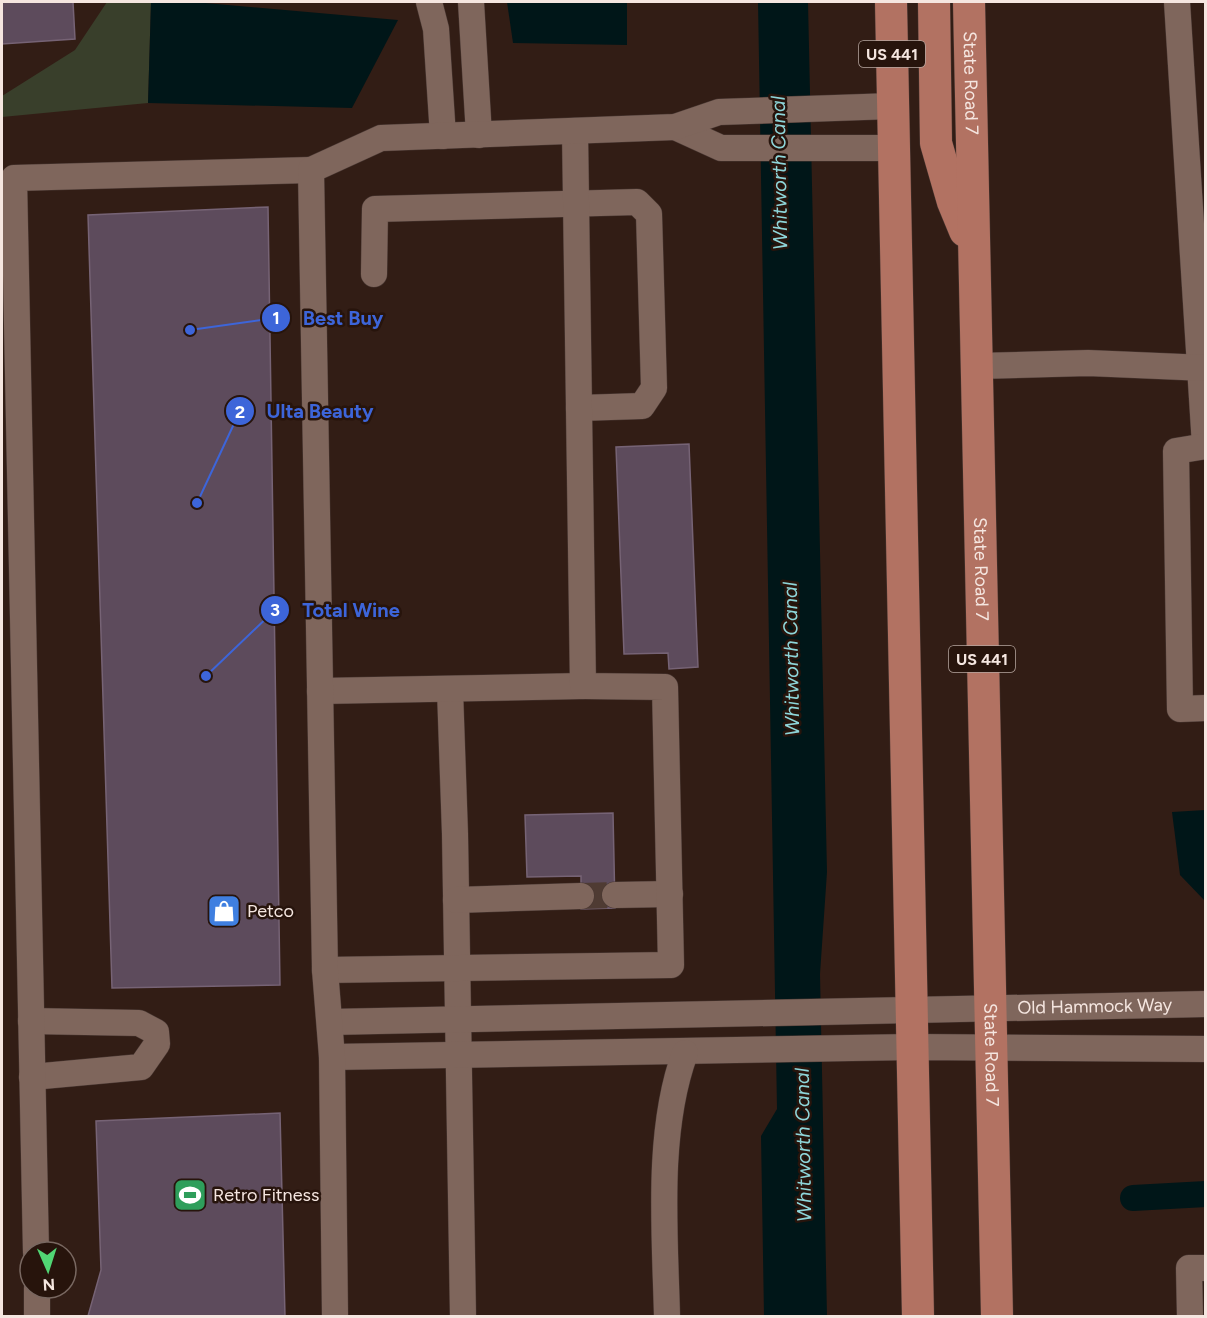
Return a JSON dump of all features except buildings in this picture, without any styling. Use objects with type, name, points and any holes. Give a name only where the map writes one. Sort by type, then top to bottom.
[{"type":"main road","name":"US 441","points":[[891,2],[918,1317]]},
{"type":"main road","points":[[934,2],[936,143],[953,202],[973,252]]},
{"type":"main road","name":"State Road 7","points":[[969,2],[997,1317]]},
{"type":"street","points":[[429,2],[436,29],[442,136]]},
{"type":"street","points":[[471,2],[479,135]]},
{"type":"street","points":[[1177,2],[1197,189],[1205,446],[1176,451],[1180,709],[1206,708]]},
{"type":"street","points":[[36,1240],[14,178],[311,170],[381,138],[675,127],[719,112],[892,106]]},
{"type":"street","points":[[675,127],[721,148],[893,148]]},
{"type":"street","points":[[575,131],[583,686]]},
{"type":"street","points":[[311,170],[325,970],[332,1057],[335,1317]]},
{"type":"street","points":[[374,274],[375,209],[637,202],[649,214],[654,388],[642,406],[579,408]]},
{"type":"street","points":[[977,366],[1088,363],[1203,368]]},
{"type":"street","points":[[320,691],[583,686],[664,687],[670,894],[671,965],[325,970]]},
{"type":"street","points":[[450,690],[458,969],[463,1317]]},
{"type":"street","points":[[615,895],[670,894]]},
{"type":"street","points":[[456,900],[581,896]]},
{"type":"street","name":"Old Hammock Way","points":[[330,1022],[1206,1004]]},
{"type":"street","points":[[31,1021],[139,1023],[156,1032],[157,1044],[141,1067],[32,1077]]},
{"type":"street","points":[[332,1057],[685,1053],[912,1047],[1206,1049]]},
{"type":"street","points":[[667,1317],[666,1184],[670,1111],[677,1075],[685,1053]]},
{"type":"street","points":[[1190,1317],[1189,1268],[1206,1268]]},
{"type":"street","points":[[37,1300],[37,1317]]},
{"type":"green space","points":[[107,2],[151,2],[148,103],[2,117],[2,96],[75,50]]},
{"type":"water","points":[[151,2],[194,2],[398,20],[352,108],[148,103]]},
{"type":"water","points":[[507,2],[627,2],[627,45],[513,43]]},
{"type":"water","name":"Whitworth Canal","points":[[758,2],[808,2],[827,872],[820,974],[827,1316],[764,1316],[761,1136],[777,1109]]},
{"type":"water","points":[[1206,810],[1205,901],[1180,875],[1172,812]]},
{"type":"waterway","points":[[1133,1198],[1206,1194]]},
{"type":"tunnel","points":[[581,896],[615,895]]},
{"type":"place","name":"Best Buy","points":[[190,330]]},
{"type":"place","name":"Ulta Beauty","points":[[197,503]]},
{"type":"place","name":"Total Wine","points":[[206,676]]},
{"type":"place","name":"Petco","points":[[224,911]]},
{"type":"place","name":"Retro Fitness","points":[[190,1195]]}]
